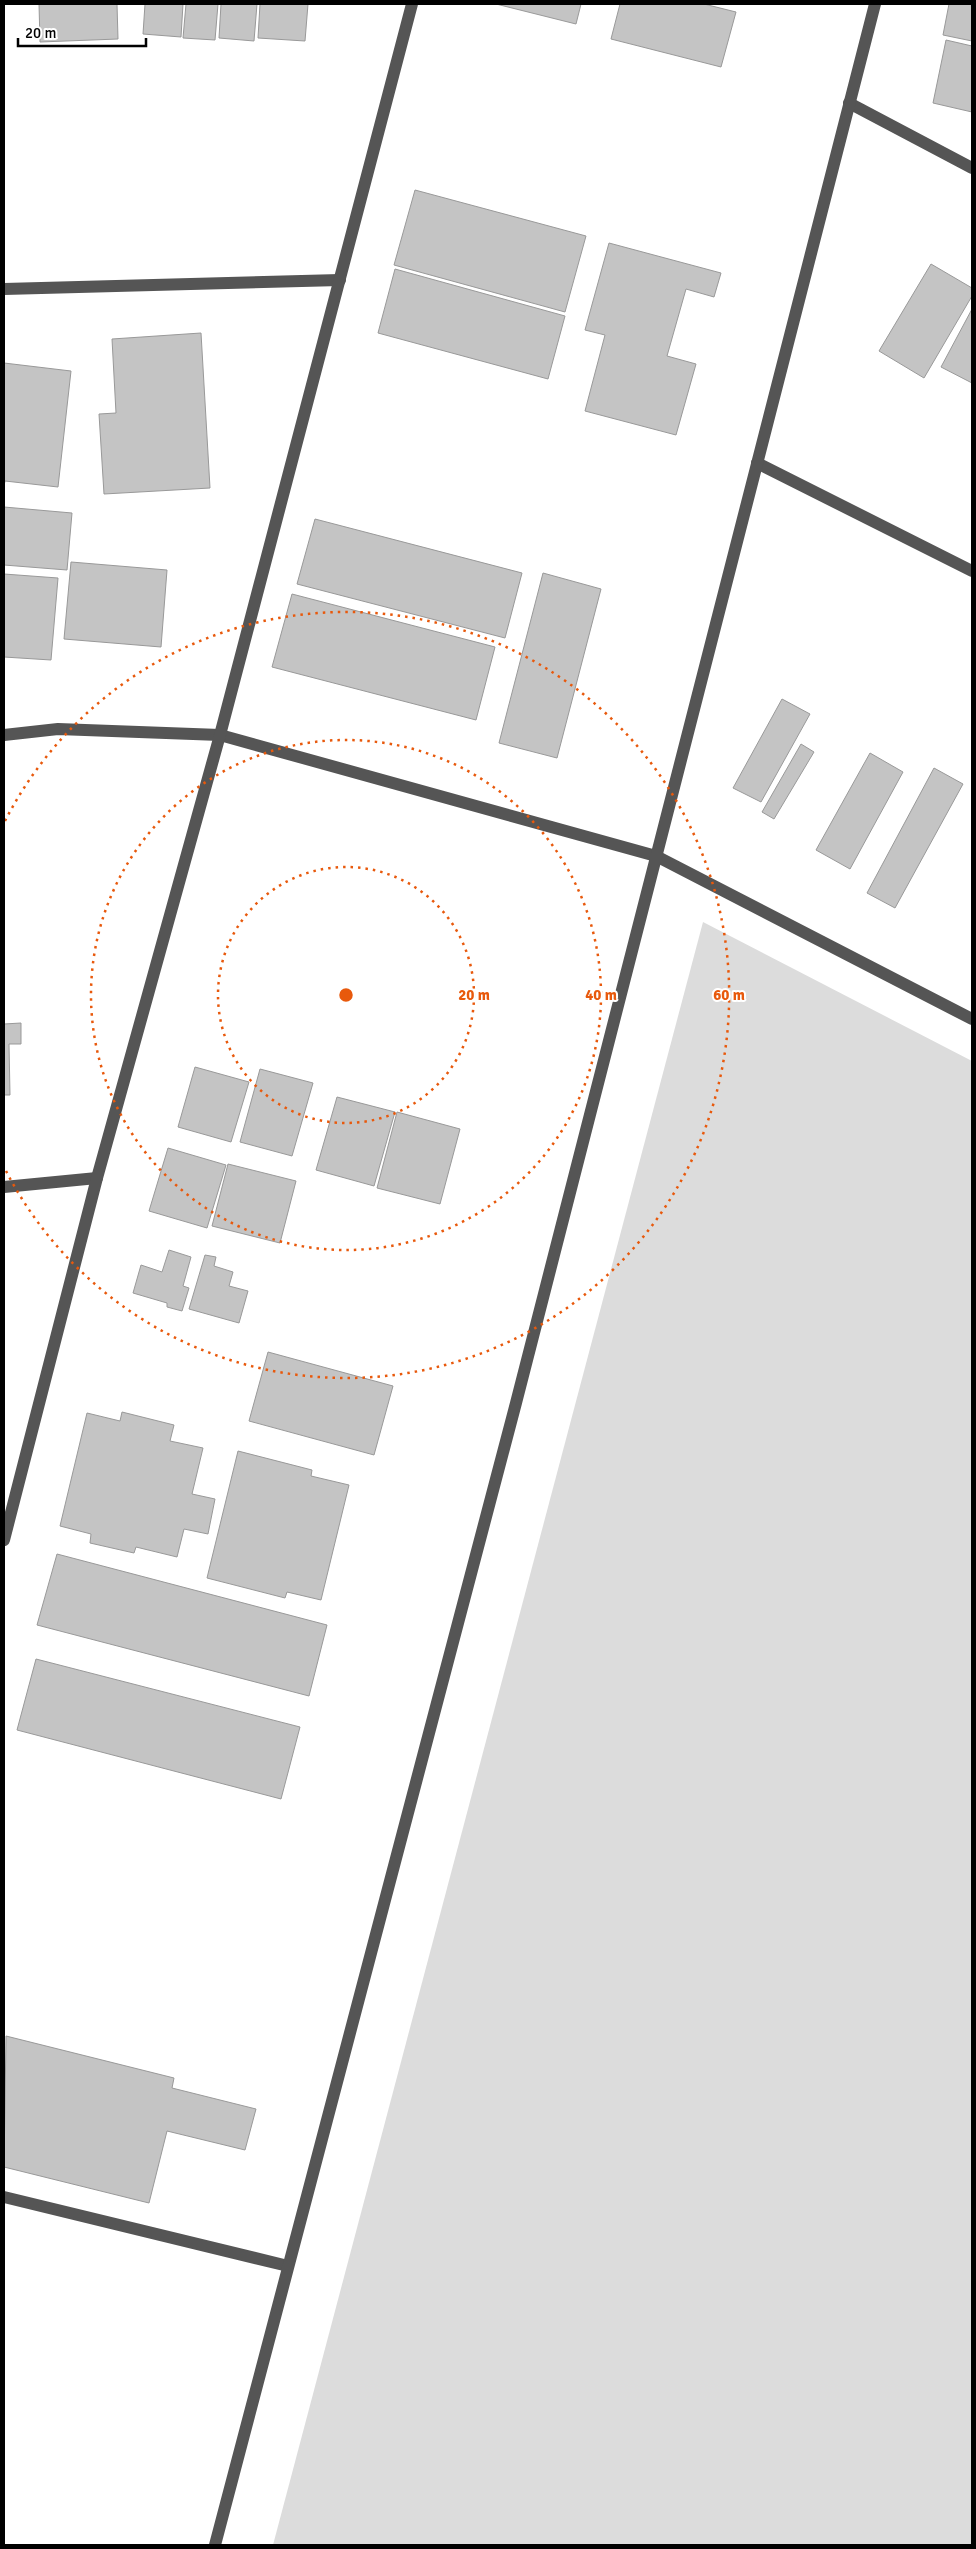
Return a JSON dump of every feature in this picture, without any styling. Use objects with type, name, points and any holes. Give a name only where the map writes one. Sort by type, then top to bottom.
[{"type":"street","points":[[4,1540],[97,1178],[220,735],[412,4]]},
{"type":"street","points":[[215,2545],[506,1442],[875,4]]},
{"type":"street","points":[[849,103],[972,168]]},
{"type":"street","points":[[4,289],[340,280]]},
{"type":"street","points":[[757,463],[972,571]]},
{"type":"street","points":[[4,735],[58,729],[220,735],[656,856],[972,1019]]},
{"type":"street","points":[[4,1187],[97,1178]]},
{"type":"street","points":[[4,2197],[288,2266]]},
{"type":"shaded area","points":[[703,922],[972,1061],[972,2545],[273,2545]]},
{"type":"building","points":[[39,4],[117,4],[118,39],[40,42]]},
{"type":"building","points":[[145,4],[183,4],[181,37],[143,34]]},
{"type":"building","points":[[186,4],[218,4],[215,40],[183,38]]},
{"type":"building","points":[[221,4],[257,4],[254,41],[219,38]]},
{"type":"building","points":[[260,4],[308,4],[305,41],[258,38]]},
{"type":"building","points":[[496,4],[581,4],[576,24]]},
{"type":"building","points":[[620,4],[704,4],[736,12],[721,67],[611,39]]},
{"type":"building","points":[[949,4],[972,4],[972,41],[943,35]]},
{"type":"building","points":[[946,40],[972,46],[972,112],[933,103]]},
{"type":"building","points":[[415,190],[586,236],[565,312],[394,265]]},
{"type":"building","points":[[609,243],[721,273],[714,297],[686,289],[667,356],[696,364],[676,435],[585,411],[605,335],[585,330]]},
{"type":"building","points":[[931,264],[972,288],[972,296],[924,378],[879,351]]},
{"type":"building","points":[[395,269],[565,316],[548,379],[378,333]]},
{"type":"building","points":[[972,309],[972,383],[941,367]]},
{"type":"building","points":[[201,333],[210,488],[104,494],[99,414],[116,413],[112,339]]},
{"type":"building","points":[[4,363],[71,371],[58,487],[5,481],[4,486]]},
{"type":"building","points":[[4,507],[72,513],[67,570],[4,565]]},
{"type":"building","points":[[315,519],[522,573],[505,638],[297,584]]},
{"type":"building","points":[[71,562],[167,570],[161,647],[64,639]]},
{"type":"building","points":[[543,573],[601,589],[557,758],[499,743]]},
{"type":"building","points":[[4,574],[58,578],[51,660],[4,657]]},
{"type":"building","points":[[292,594],[495,647],[476,720],[272,667]]},
{"type":"building","points":[[782,699],[810,714],[761,802],[733,788]]},
{"type":"building","points":[[801,744],[814,752],[774,819],[762,812]]},
{"type":"building","points":[[870,753],[903,772],[850,869],[816,850]]},
{"type":"building","points":[[934,768],[963,784],[895,908],[867,893]]},
{"type":"building","points":[[21,1023],[21,1044],[9,1044],[10,1095],[4,1095],[4,1024]]},
{"type":"building","points":[[195,1067],[249,1082],[231,1142],[178,1127]]},
{"type":"building","points":[[260,1069],[313,1083],[292,1156],[240,1142]]},
{"type":"building","points":[[337,1097],[395,1112],[374,1186],[316,1170]]},
{"type":"building","points":[[397,1112],[460,1129],[440,1204],[377,1188]]},
{"type":"building","points":[[168,1148],[226,1165],[207,1228],[149,1211]]},
{"type":"building","points":[[228,1164],[296,1181],[280,1243],[212,1226]]},
{"type":"building","points":[[169,1250],[191,1257],[183,1286],[189,1288],[182,1311],[167,1307],[167,1303],[133,1293],[141,1265],[162,1272]]},
{"type":"building","points":[[205,1255],[216,1257],[214,1266],[233,1272],[229,1286],[248,1291],[239,1323],[189,1309]]},
{"type":"building","points":[[268,1352],[393,1386],[374,1455],[249,1421]]},
{"type":"building","points":[[122,1412],[174,1425],[170,1441],[203,1448],[192,1494],[215,1499],[208,1534],[184,1529],[177,1557],[136,1547],[134,1553],[90,1543],[91,1534],[60,1526],[87,1413],[120,1421]]},
{"type":"building","points":[[238,1451],[312,1470],[311,1476],[349,1485],[321,1600],[287,1592],[285,1598],[207,1578]]},
{"type":"building","points":[[57,1554],[327,1625],[309,1696],[37,1625]]},
{"type":"building","points":[[36,1659],[300,1727],[281,1799],[17,1730]]},
{"type":"building","points":[[6,2036],[174,2078],[172,2088],[256,2109],[245,2150],[167,2131],[149,2203],[4,2167]]}]
